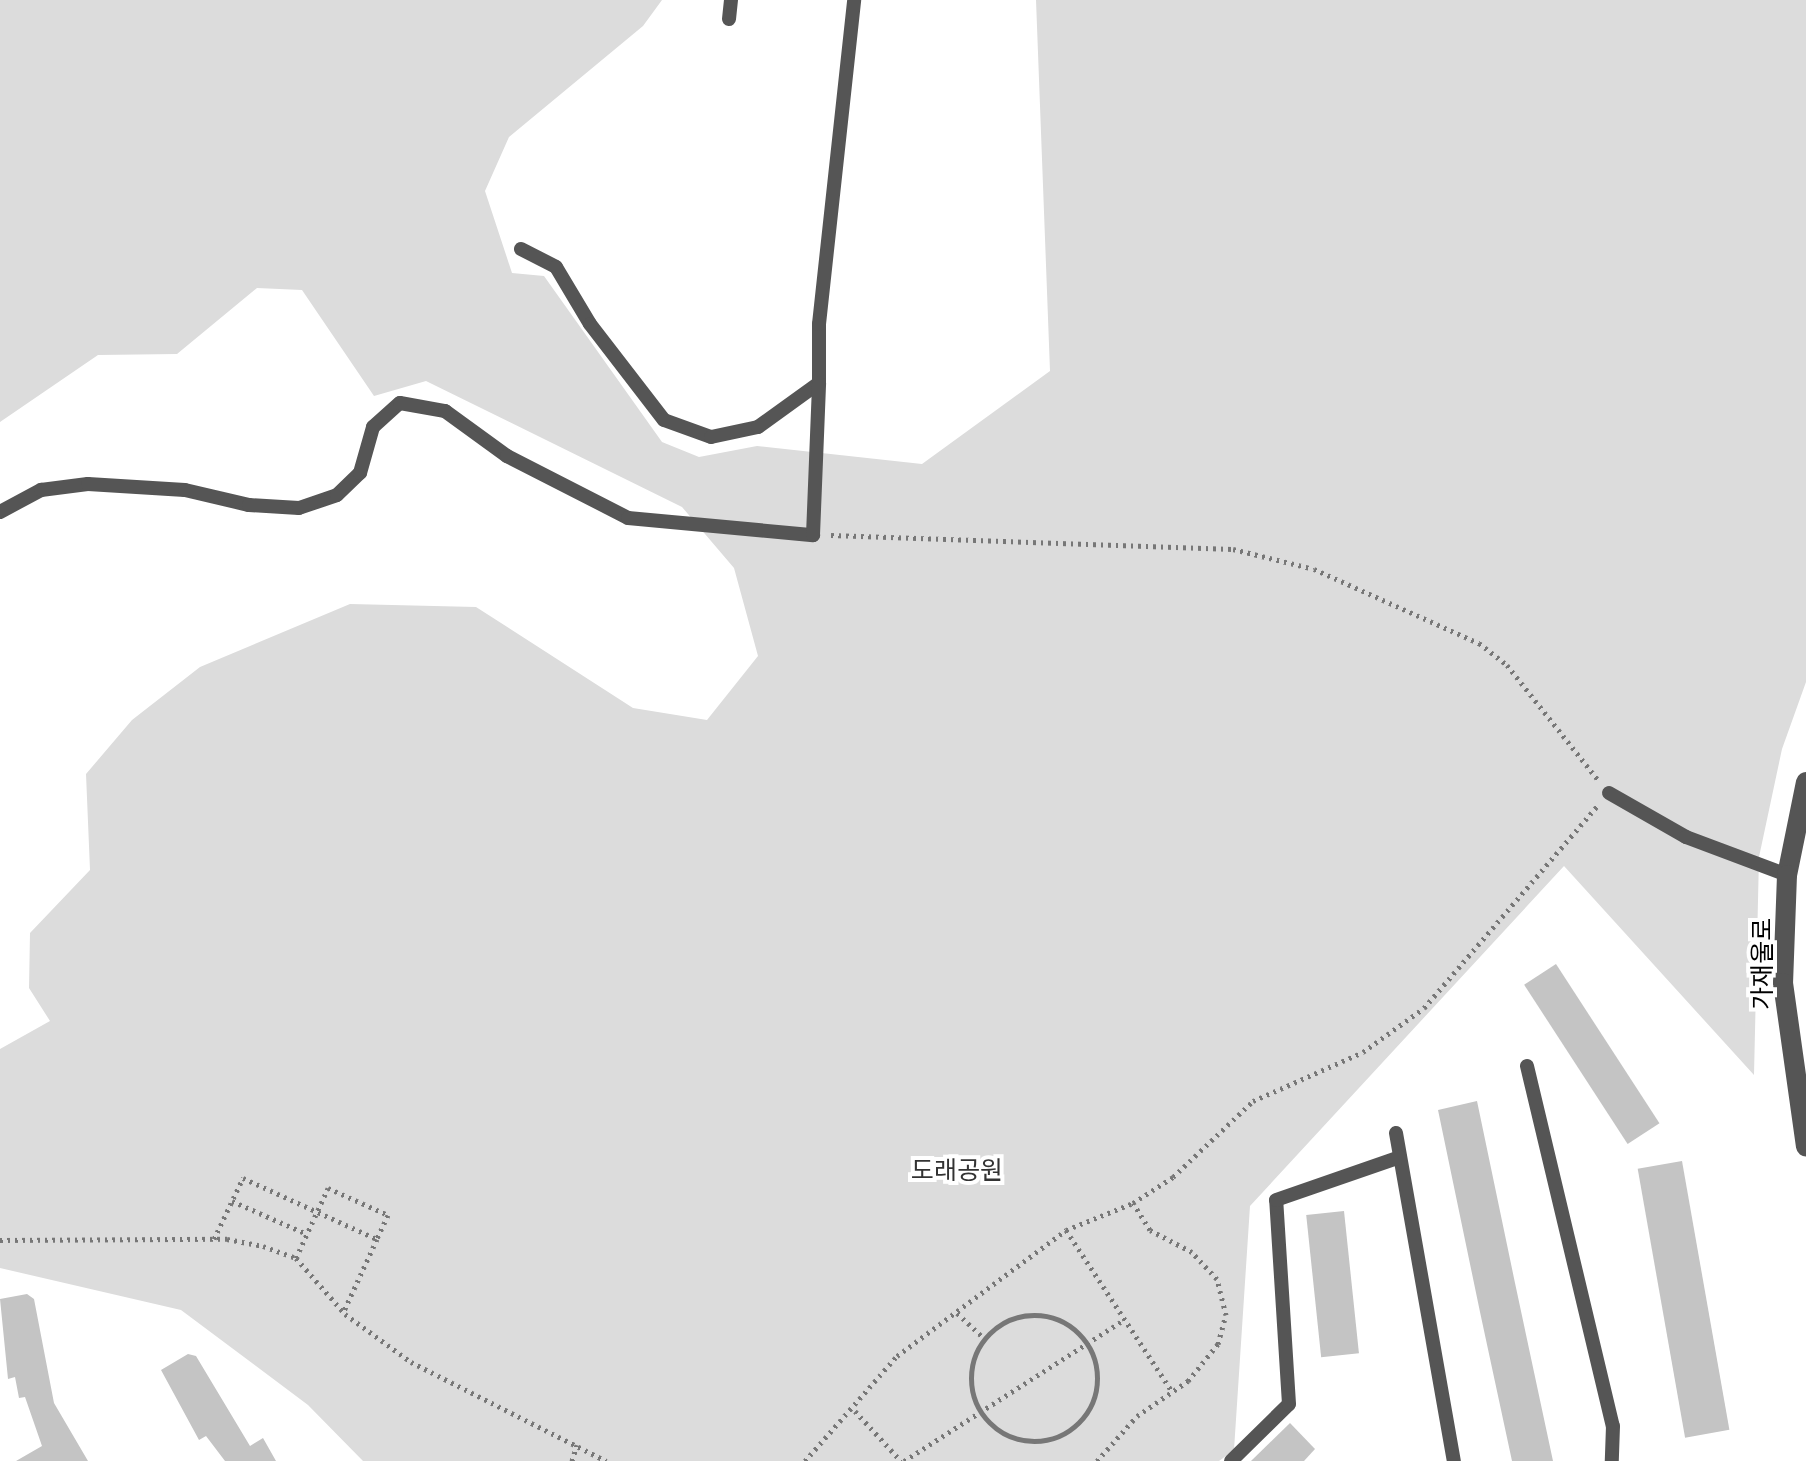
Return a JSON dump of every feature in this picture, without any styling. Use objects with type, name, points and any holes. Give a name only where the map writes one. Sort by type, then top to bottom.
[{"type":"street","name":"가재울로","points":[[1806,782],[1787,876],[1783,983],[1806,1146]]},
{"type":"lane","points":[[729,18],[731,0]]},
{"type":"lane","points":[[0,512],[42,490],[88,484],[185,490],[250,505],[300,508],[337,495],[360,473],[373,426],[400,402],[444,410],[506,456],[628,518],[813,535],[819,324],[854,0]]},
{"type":"lane","points":[[521,249],[556,267],[664,420],[710,437],[758,427],[820,382]]},
{"type":"lane","points":[[1608,793],[1686,837],[1787,876]]},
{"type":"lane","points":[[1527,1066],[1613,1426],[1612,1461]]},
{"type":"lane","points":[[1396,1134],[1454,1461]]},
{"type":"lane","points":[[1231,1461],[1289,1404],[1276,1200],[1400,1157]]},
{"type":"path","points":[[806,1461],[856,1411],[864,1392],[898,1356],[1066,1230],[1133,1202],[1173,1177],[1254,1101],[1362,1052],[1424,1008],[1608,793],[1508,666],[1479,643],[1314,569],[1233,549],[813,535]]},
{"type":"path","points":[[214,1239],[242,1178],[377,1239]]},
{"type":"path","points":[[296,1258],[328,1188],[388,1215],[344,1313]]},
{"type":"path","points":[[232,1201],[307,1234]]},
{"type":"path","points":[[1097,1461],[1171,1390],[1188,1381],[1218,1344],[1226,1315],[1217,1279],[1192,1252],[1150,1230],[1133,1202]]},
{"type":"path","points":[[1066,1230],[1171,1390]]},
{"type":"path","points":[[0,1240],[214,1239],[296,1258],[344,1313],[460,1393],[577,1444],[606,1461]]},
{"type":"path","points":[[956,1312],[984,1338]]},
{"type":"path","points":[[1042,1315],[1062,1320],[1086,1343],[1097,1389],[1090,1408],[1061,1436],[1021,1441],[1000,1433],[980,1412],[970,1378],[984,1338],[1021,1316],[1042,1315]]},
{"type":"path","points":[[856,1411],[902,1461],[1124,1320]]},
{"type":"path","points":[[572,1461],[577,1444]]},
{"type":"green space","name":"도래공원","points":[[0,0],[662,0],[643,26],[509,137],[485,191],[512,273],[544,276],[662,442],[699,457],[757,446],[922,464],[1050,371],[1036,0],[1806,0],[1806,682],[1782,749],[1759,857],[1754,1075],[1564,866],[1250,1206],[1234,1450],[1219,1461],[363,1461],[308,1405],[181,1310],[0,1268],[0,1049],[50,1021],[29,988],[30,933],[90,870],[86,774],[132,720],[200,667],[350,604],[476,607],[633,708],[707,720],[758,656],[734,568],[682,507],[426,381],[374,396],[302,290],[257,288],[177,354],[98,355],[0,422]]},
{"type":"building","points":[[1556,964],[1659,1123],[1628,1144],[1524,985]]},
{"type":"building","points":[[1477,1101],[1553,1461],[1512,1461],[1480,1312],[1438,1110]]},
{"type":"building","points":[[1682,1161],[1729,1430],[1685,1438],[1638,1169]]},
{"type":"building","points":[[1344,1211],[1359,1353],[1321,1357],[1306,1215]]},
{"type":"building","points":[[27,1294],[34,1299],[54,1403],[88,1461],[16,1461],[42,1446],[25,1397],[19,1398],[15,1377],[8,1379],[0,1299]]},
{"type":"building","points":[[188,1354],[196,1356],[250,1446],[263,1438],[276,1461],[225,1461],[206,1436],[199,1440],[161,1370]]},
{"type":"building","points":[[1290,1423],[1315,1449],[1304,1461],[1251,1461]]}]
